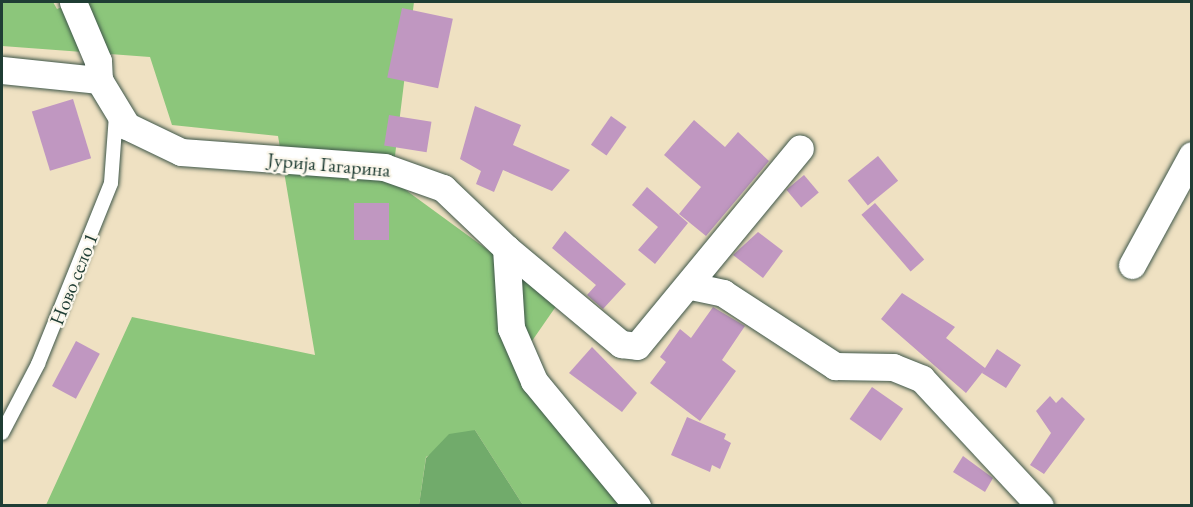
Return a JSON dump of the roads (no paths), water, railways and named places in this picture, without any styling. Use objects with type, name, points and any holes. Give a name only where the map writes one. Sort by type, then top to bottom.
[{"type":"street","points":[[73,2],[98,61],[99,80],[116,115]]},
{"type":"street","points":[[2,70],[99,80]]},
{"type":"street","name":"Јурија Гагарина","points":[[116,115],[181,152],[384,167],[416,174],[469,207],[506,248],[606,333],[630,346],[642,342],[691,286],[800,148]]},
{"type":"street","points":[[1132,265],[1191,155]]},
{"type":"street","points":[[506,248],[507,307],[516,347],[534,381],[637,506]]},
{"type":"street","points":[[691,286],[723,293],[835,366],[893,367],[922,379],[1040,506]]},
{"type":"lane","name":"Ново село 1","points":[[2,433],[38,364],[102,210],[111,183],[116,115]]}]
